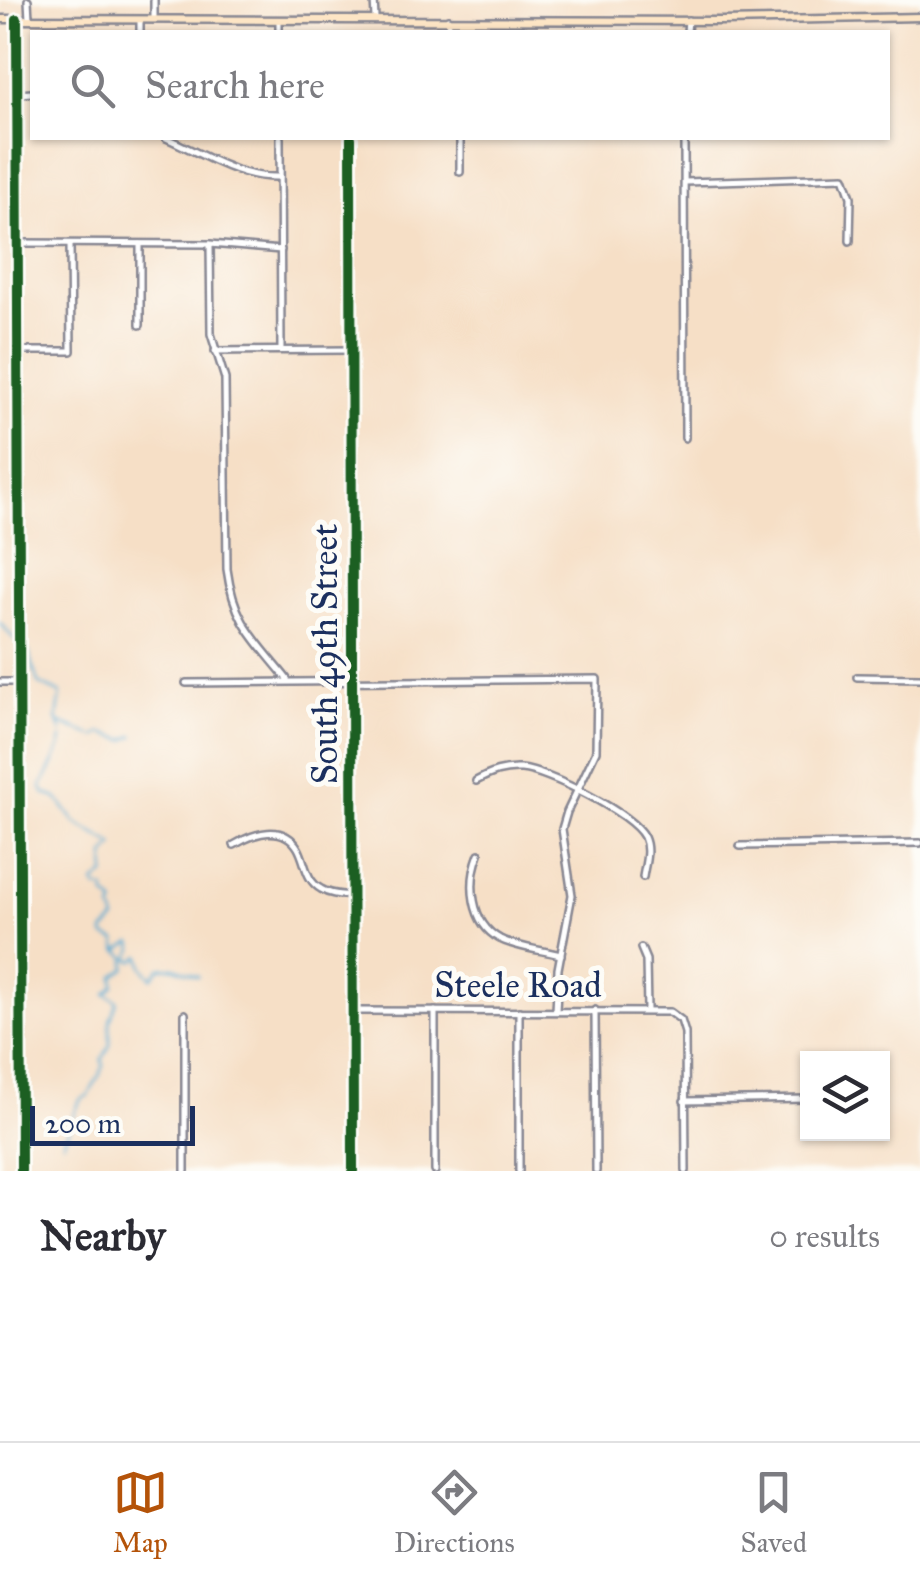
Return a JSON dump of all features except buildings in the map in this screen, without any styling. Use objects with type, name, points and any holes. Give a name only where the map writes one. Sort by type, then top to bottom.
[{"type":"main road","points":[[0,20],[920,18]]},
{"type":"street","points":[[28,0],[29,19]]},
{"type":"street","points":[[154,0],[154,19]]},
{"type":"street","points":[[374,0],[375,18]]},
{"type":"street","points":[[350,18],[350,30]]},
{"type":"street","points":[[448,18],[450,30]]},
{"type":"street","points":[[17,20],[21,1171]]},
{"type":"street","points":[[140,20],[140,30]]},
{"type":"street","points":[[280,20],[280,30]]},
{"type":"street","points":[[687,30],[688,20]]},
{"type":"street","points":[[17,94],[30,94]]},
{"type":"street","points":[[170,140],[242,174],[280,176]]},
{"type":"street","points":[[280,140],[282,350]]},
{"type":"street","name":"South 49th Street","points":[[351,140],[353,1171]]},
{"type":"street","points":[[460,140],[460,172]]},
{"type":"street","points":[[684,140],[685,438]]},
{"type":"street","points":[[685,182],[844,177],[852,197],[850,241]]},
{"type":"street","points":[[18,243],[210,244],[281,250]]},
{"type":"street","points":[[20,351],[70,350],[70,244]]},
{"type":"street","points":[[140,244],[140,325]]},
{"type":"street","points":[[210,244],[210,334],[224,379],[227,569],[231,600],[243,624],[288,680]]},
{"type":"street","points":[[216,351],[351,350]]},
{"type":"street","points":[[857,677],[920,678]]},
{"type":"street","points":[[186,683],[597,679],[596,752],[562,829],[572,895],[556,1011]]},
{"type":"street","points":[[0,682],[22,682]]},
{"type":"street","points":[[476,781],[492,772],[523,770],[577,790],[623,816],[638,830],[646,846],[643,876]]},
{"type":"street","points":[[234,845],[260,834],[274,832],[286,836],[297,847],[315,884],[330,893],[352,896]]},
{"type":"street","points":[[740,846],[920,843]]},
{"type":"street","points":[[480,854],[472,899],[488,930],[499,939],[562,955]]},
{"type":"street","points":[[641,948],[646,960],[647,1010]]},
{"type":"street","points":[[434,1010],[435,1171]]},
{"type":"street","points":[[595,1010],[596,1171]]},
{"type":"street","name":"Steele Road","points":[[352,1011],[670,1012],[681,1020],[685,1033],[684,1101]]},
{"type":"street","points":[[519,1171],[520,1011]]},
{"type":"street","points":[[185,1014],[185,1171]]},
{"type":"street","points":[[686,1171],[684,1101],[800,1099]]},
{"type":"waterway","points":[[0,623],[16,641]]},
{"type":"waterway","points":[[28,651],[38,683],[61,694],[57,718],[62,733]]},
{"type":"waterway","points":[[60,723],[91,735]]},
{"type":"waterway","points":[[95,737],[102,733],[125,740],[134,736]]},
{"type":"waterway","points":[[62,738],[41,786],[45,794],[57,798],[76,823],[114,845],[105,855],[106,874],[95,883],[106,890],[105,895],[115,904],[112,909],[116,920],[104,936],[116,941],[118,951],[132,942],[134,949],[129,959],[134,961],[141,956],[143,967],[152,978],[160,968],[174,967],[198,976]]},
{"type":"waterway","points":[[63,1143],[80,1100],[89,1095],[104,1066],[102,1060],[110,1045],[110,1021],[117,1001],[106,994],[114,986],[114,976],[126,968],[126,957],[117,950]]},
{"type":"cycle path","points":[[17,19],[21,1171]]},
{"type":"cycle path","points":[[351,140],[353,1171]]}]
